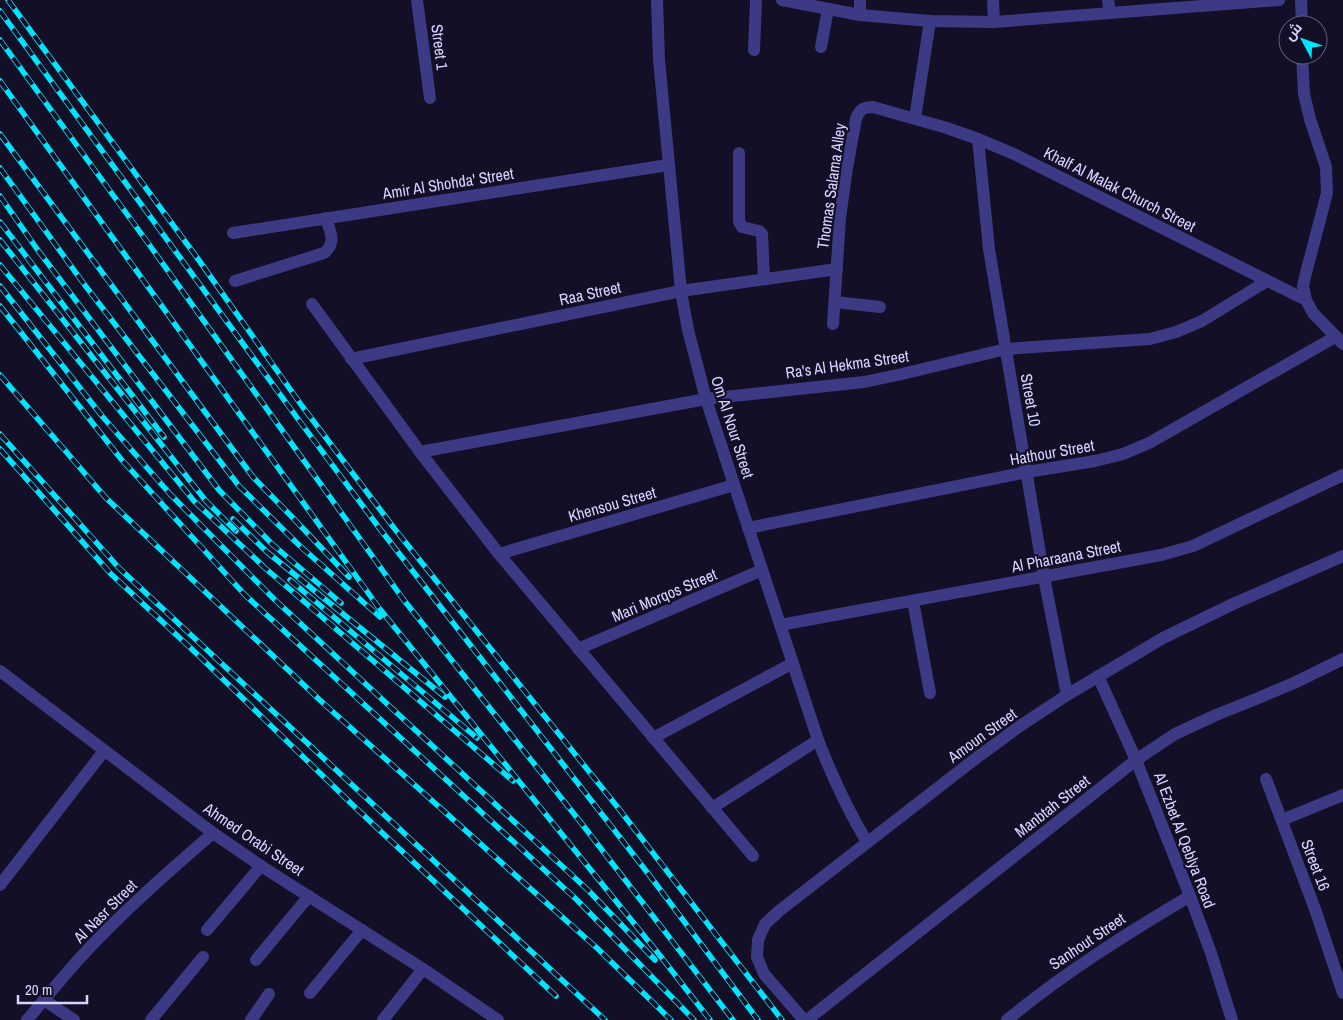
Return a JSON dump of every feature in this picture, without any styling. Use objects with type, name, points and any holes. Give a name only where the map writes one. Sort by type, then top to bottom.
[{"type":"street","name":"Street 1","points":[[417,0],[430,98]]},
{"type":"street","name":"Om Al Nour Street","points":[[657,0],[659,60],[668,165],[681,290],[688,330],[706,399],[818,740],[840,794],[867,842]]},
{"type":"street","points":[[754,50],[756,0]]},
{"type":"street","points":[[782,0],[860,15],[930,21],[994,22],[1109,6],[1279,0]]},
{"type":"street","points":[[860,0],[860,15]]},
{"type":"street","points":[[993,0],[994,22]]},
{"type":"street","points":[[1301,0],[1302,15]]},
{"type":"street","points":[[821,47],[828,9]]},
{"type":"street","points":[[916,118],[930,21]]},
{"type":"street","points":[[1303,65],[1304,94],[1326,167],[1327,193],[1303,286],[1306,300],[1313,313],[1339,340]]},
{"type":"street","name":"Thomas Salama Alley","points":[[834,324],[840,218],[847,168],[859,111],[865,107],[872,107],[916,118]]},
{"type":"street","name":"Khalf Al Malak Church Street","points":[[916,118],[978,139],[1014,154],[1306,300]]},
{"type":"street","name":"Street 10","points":[[978,139],[989,249],[1044,577],[1067,695]]},
{"type":"street","points":[[739,153],[739,222],[742,227],[759,231],[762,234],[764,279]]},
{"type":"street","name":"Amir Al Shohda' Street","points":[[234,233],[668,165]]},
{"type":"street","points":[[235,281],[324,253],[328,250],[333,240],[326,218]]},
{"type":"street","name":"Raa Street","points":[[351,359],[681,290],[837,269]]},
{"type":"street","name":"Ra's Al Hekma Street","points":[[420,452],[706,399],[864,382],[1006,349],[1150,338],[1176,332],[1202,321],[1267,281]]},
{"type":"street","points":[[835,302],[880,308]]},
{"type":"street","points":[[312,304],[420,452],[499,554],[753,856]]},
{"type":"street","name":"Hathour Street","points":[[748,528],[1123,454],[1339,340]]},
{"type":"street","name":"Al Pharaana Street","points":[[780,625],[1161,555],[1193,546],[1343,475]]},
{"type":"street","name":"Khensou Street","points":[[499,554],[734,485]]},
{"type":"street","name":"Amoun Street","points":[[806,1020],[764,974],[757,957],[758,940],[765,924],[779,911],[975,759],[1067,695],[1163,638],[1233,604],[1343,556]]},
{"type":"street","name":"Mari Morqos Street","points":[[578,649],[762,570]]},
{"type":"street","points":[[913,601],[930,694]]},
{"type":"street","name":"Manbtah Street","points":[[806,1020],[1136,760],[1175,734],[1216,714],[1286,686],[1343,658]]},
{"type":"street","points":[[653,738],[793,662]]},
{"type":"street","name":"Ahmed Orabi Street","points":[[0,671],[213,833],[498,1020]]},
{"type":"street","name":"Al Ezbet Al Qeblya Road","points":[[1098,676],[1136,760],[1190,896],[1211,953],[1232,1020]]},
{"type":"street","points":[[712,808],[818,740]]},
{"type":"street","points":[[0,885],[104,751]]},
{"type":"street","name":"Street 16","points":[[1266,778],[1316,910],[1343,993]]},
{"type":"street","points":[[1282,820],[1343,795]]},
{"type":"street","name":"Al Nasr Street","points":[[27,1020],[80,958],[152,887],[213,833]]},
{"type":"street","points":[[207,930],[262,866]]},
{"type":"street","points":[[256,960],[309,896]]},
{"type":"street","name":"Sanhout Street","points":[[1006,1020],[1079,965],[1133,929],[1190,896]]},
{"type":"street","points":[[310,993],[362,930]]},
{"type":"street","points":[[151,1020],[203,958]]},
{"type":"street","points":[[383,1020],[423,969]]},
{"type":"street","points":[[251,1020],[269,994]]},
{"type":"street","points":[[44,1000],[74,1020]]},
{"type":"railway","points":[[8,0],[198,259],[302,406],[394,528],[619,809],[782,1020]]},
{"type":"railway","points":[[0,11],[380,529],[650,876],[758,1020]]},
{"type":"railway","points":[[0,40],[403,599],[582,824],[733,1020]]},
{"type":"railway","points":[[0,81],[379,608],[710,1020]]},
{"type":"railway","points":[[0,134],[253,477],[349,577]]},
{"type":"railway","points":[[0,168],[84,284],[239,486],[300,546],[380,617]]},
{"type":"railway","points":[[0,196],[37,249],[219,490],[272,544],[341,603]]},
{"type":"railway","points":[[0,222],[164,437]]},
{"type":"railway","points":[[0,240],[206,501],[236,531]]},
{"type":"railway","points":[[0,265],[194,501],[265,568],[513,781]]},
{"type":"railway","points":[[0,286],[102,416],[170,494],[274,599],[589,891],[655,960]]},
{"type":"railway","points":[[0,306],[121,459],[245,595],[577,900],[694,1020]]},
{"type":"railway","points":[[0,375],[106,498],[323,703],[598,949],[671,1020]]},
{"type":"railway","points":[[0,434],[119,568],[605,1020]]},
{"type":"railway","points":[[0,449],[111,574],[556,996]]},
{"type":"railway","points":[[233,519],[267,552],[445,697]]},
{"type":"railway","points":[[290,580],[477,738]]}]
